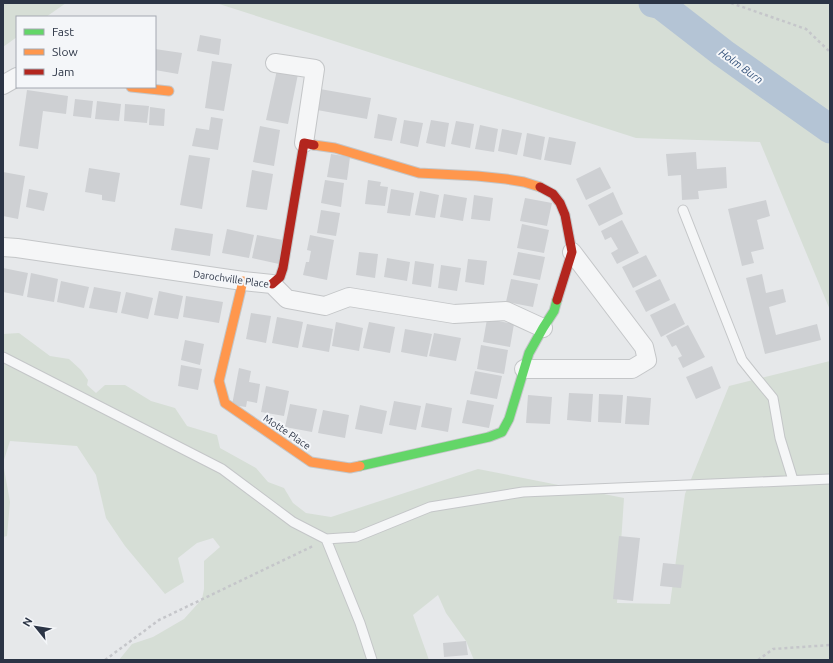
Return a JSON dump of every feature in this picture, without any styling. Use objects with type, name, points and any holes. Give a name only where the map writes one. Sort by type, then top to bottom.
[{"type":"street","points":[[272,284],[280,277],[282,268],[304,143],[315,69],[275,63]]},
{"type":"street","points":[[3,84],[16,78]]},
{"type":"street","points":[[141,88],[170,91]]},
{"type":"street","points":[[304,143],[335,148],[419,173],[506,179],[524,182],[540,187],[553,194],[560,203],[565,215],[572,252],[644,347],[647,360],[632,368],[524,369]]},
{"type":"street","name":"Darochville Place","points":[[3,247],[272,284],[287,299],[325,306],[349,297],[454,314],[506,311],[543,328]]},
{"type":"street","name":"Motte Place","points":[[243,281],[219,381],[225,403],[311,462],[350,468],[489,437],[502,432],[509,420],[529,354],[554,311],[572,252]]},
{"type":"lane","points":[[683,210],[742,360],[773,398],[780,438],[793,480]]},
{"type":"lane","points":[[3,357],[222,469],[293,522],[326,540],[356,537],[430,507],[523,492],[830,479]]},
{"type":"lane","points":[[326,540],[360,623],[372,660]]},
{"type":"path","points":[[731,3],[806,29],[830,52]]},
{"type":"path","points":[[105,660],[159,620],[326,540]]},
{"type":"path","points":[[758,660],[773,649],[830,645]]},
{"type":"shaded area","points":[[3,3],[66,3],[47,16],[16,16],[16,38],[3,47]]},
{"type":"shaded area","points":[[216,3],[830,3],[830,310],[760,142],[636,138]]},
{"type":"shaded area","points":[[19,333],[50,356],[69,359],[81,370],[88,380],[87,385],[96,393],[105,385],[125,385],[151,401],[175,408],[187,426],[217,435],[220,448],[256,468],[268,482],[284,488],[293,503],[306,513],[331,517],[478,469],[624,498],[617,603],[670,604],[685,494],[729,386],[830,361],[830,660],[474,660],[466,641],[446,613],[438,595],[413,615],[429,660],[119,660],[132,644],[153,637],[184,619],[202,599],[204,589],[204,561],[220,547],[213,538],[197,543],[178,558],[184,582],[165,594],[125,546],[106,518],[96,475],[77,446],[10,441],[3,463],[3,334]]},
{"type":"shaded area","points":[[3,463],[10,502],[7,536],[3,537]]},
{"type":"building","points":[[200,35],[221,39],[219,55],[197,51]]},
{"type":"building","points":[[156,49],[182,53],[178,74],[156,70]]},
{"type":"building","points":[[212,61],[232,64],[224,111],[205,108]]},
{"type":"building","points":[[277,70],[298,74],[288,124],[266,120]]},
{"type":"building","points":[[320,89],[371,98],[367,119],[317,110]]},
{"type":"building","points":[[27,90],[68,96],[66,114],[43,111],[38,149],[19,146]]},
{"type":"building","points":[[75,99],[93,101],[91,118],[73,116]]},
{"type":"building","points":[[97,101],[121,104],[119,121],[95,119]]},
{"type":"building","points":[[125,104],[149,106],[147,123],[124,121]]},
{"type":"building","points":[[150,107],[165,109],[164,126],[149,125]]},
{"type":"building","points":[[378,114],[397,118],[392,141],[374,138]]},
{"type":"building","points":[[211,117],[223,119],[218,150],[192,146],[196,128],[209,130]]},
{"type":"building","points":[[404,120],[423,123],[418,147],[400,143]]},
{"type":"building","points":[[431,120],[449,123],[445,147],[426,143]]},
{"type":"building","points":[[456,121],[474,124],[470,148],[451,144]]},
{"type":"building","points":[[480,125],[498,129],[494,152],[475,149]]},
{"type":"building","points":[[260,126],[280,130],[274,166],[253,162]]},
{"type":"building","points":[[502,129],[522,133],[517,155],[498,151]]},
{"type":"building","points":[[527,133],[545,137],[541,160],[523,156]]},
{"type":"building","points":[[549,137],[576,142],[571,165],[544,160]]},
{"type":"building","points":[[696,152],[697,169],[726,167],[727,188],[698,191],[699,199],[682,200],[681,175],[668,176],[666,154]]},
{"type":"building","points":[[331,154],[350,157],[347,180],[327,177]]},
{"type":"building","points":[[189,155],[210,158],[202,209],[180,205]]},
{"type":"building","points":[[600,167],[611,188],[586,200],[576,179]]},
{"type":"building","points":[[89,168],[120,173],[115,202],[102,200],[102,195],[85,192]]},
{"type":"building","points":[[252,170],[273,174],[267,210],[246,207]]},
{"type":"building","points":[[3,172],[25,176],[18,219],[3,216]]},
{"type":"building","points":[[325,180],[344,183],[341,207],[321,203]]},
{"type":"building","points":[[368,180],[381,182],[380,186],[388,187],[385,206],[365,204]]},
{"type":"building","points":[[29,189],[48,193],[44,211],[26,207]]},
{"type":"building","points":[[391,189],[414,193],[410,216],[387,213]]},
{"type":"building","points":[[420,191],[439,195],[435,218],[415,215]]},
{"type":"building","points":[[613,192],[623,214],[599,226],[588,205]]},
{"type":"building","points":[[444,194],[467,198],[463,221],[440,217]]},
{"type":"building","points":[[474,195],[493,198],[490,221],[471,219]]},
{"type":"building","points":[[525,198],[552,203],[547,226],[520,221]]},
{"type":"building","points":[[766,200],[770,216],[757,220],[764,249],[751,252],[754,263],[742,266],[728,209]]},
{"type":"building","points":[[321,210],[340,213],[336,236],[317,233]]},
{"type":"building","points":[[622,220],[639,253],[617,264],[611,253],[618,249],[611,237],[605,240],[601,231]]},
{"type":"building","points":[[522,224],[549,230],[544,253],[517,248]]},
{"type":"building","points":[[175,228],[213,234],[210,256],[171,250]]},
{"type":"building","points":[[227,229],[254,235],[249,258],[222,253]]},
{"type":"building","points":[[257,235],[283,240],[279,264],[252,258]]},
{"type":"building","points":[[310,235],[334,240],[327,280],[303,275],[306,262],[309,262],[311,251],[307,250]]},
{"type":"building","points":[[359,252],[378,254],[375,278],[356,275]]},
{"type":"building","points":[[518,252],[545,257],[540,280],[513,275]]},
{"type":"building","points":[[646,255],[657,276],[633,288],[622,267]]},
{"type":"building","points":[[387,258],[410,262],[407,281],[384,277]]},
{"type":"building","points":[[468,259],[487,261],[484,285],[465,282]]},
{"type":"building","points":[[415,261],[434,264],[431,287],[412,284]]},
{"type":"building","points":[[441,265],[461,268],[457,291],[438,288]]},
{"type":"building","points":[[3,268],[28,273],[23,296],[3,292]]},
{"type":"building","points":[[31,273],[58,279],[54,302],[27,297]]},
{"type":"building","points":[[762,274],[766,293],[783,289],[786,302],[769,307],[776,335],[817,324],[821,340],[765,354],[746,278]]},
{"type":"building","points":[[511,279],[538,284],[533,307],[506,302]]},
{"type":"building","points":[[660,279],[670,300],[646,312],[635,291]]},
{"type":"building","points":[[61,281],[89,287],[84,308],[57,302]]},
{"type":"building","points":[[94,287],[121,292],[117,313],[89,308]]},
{"type":"building","points":[[159,291],[183,296],[178,319],[154,315]]},
{"type":"building","points":[[126,292],[153,298],[148,319],[121,313]]},
{"type":"building","points":[[186,296],[223,302],[219,323],[183,317]]},
{"type":"building","points":[[675,303],[685,324],[661,337],[650,315]]},
{"type":"building","points":[[251,313],[271,316],[266,343],[246,339]]},
{"type":"building","points":[[277,317],[303,322],[298,348],[272,343]]},
{"type":"building","points":[[487,319],[514,324],[510,347],[483,342]]},
{"type":"building","points":[[336,322],[363,328],[359,351],[332,346]]},
{"type":"building","points":[[369,322],[395,327],[390,353],[363,348]]},
{"type":"building","points":[[307,324],[333,329],[329,352],[302,347]]},
{"type":"building","points":[[688,325],[705,357],[683,368],[678,358],[682,356],[676,345],[672,347],[666,336]]},
{"type":"building","points":[[405,329],[432,334],[427,357],[401,352]]},
{"type":"building","points":[[434,333],[461,338],[456,361],[429,356]]},
{"type":"building","points":[[185,340],[204,344],[200,365],[181,360]]},
{"type":"building","points":[[481,345],[508,350],[504,374],[477,369]]},
{"type":"building","points":[[181,365],[202,369],[198,390],[178,386]]},
{"type":"building","points":[[712,366],[721,388],[696,399],[686,377]]},
{"type":"building","points":[[239,368],[251,371],[249,382],[260,384],[257,403],[247,401],[246,407],[232,405]]},
{"type":"building","points":[[475,371],[502,376],[497,399],[470,394]]},
{"type":"building","points":[[266,386],[289,391],[284,416],[261,412]]},
{"type":"building","points":[[569,393],[593,394],[591,422],[567,420]]},
{"type":"building","points":[[599,394],[623,395],[621,423],[598,422]]},
{"type":"building","points":[[528,395],[552,397],[550,424],[526,423]]},
{"type":"building","points":[[627,396],[651,398],[649,425],[625,424]]},
{"type":"building","points":[[467,400],[494,405],[489,428],[462,423]]},
{"type":"building","points":[[394,401],[421,406],[416,430],[389,425]]},
{"type":"building","points":[[426,403],[452,408],[448,432],[421,427]]},
{"type":"building","points":[[290,404],[317,409],[312,432],[285,427]]},
{"type":"building","points":[[360,405],[387,411],[382,434],[355,429]]},
{"type":"building","points":[[323,410],[349,415],[345,438],[318,433]]},
{"type":"building","points":[[619,536],[640,538],[633,601],[613,599]]},
{"type":"building","points":[[663,563],[684,565],[681,588],[660,586]]},
{"type":"building","points":[[466,641],[468,655],[444,657],[443,643]]},
{"type":"waterway","name":"Holm Burn","points":[[653,3],[661,5],[723,53],[830,129]]},
{"type":"traffic: fast","points":[[360,466],[489,437],[502,432],[509,419],[529,353],[554,311],[557,300]]},
{"type":"traffic: slow","points":[[140,88],[169,91]]},
{"type":"traffic: slow","points":[[314,145],[335,148],[419,173],[506,179],[524,182],[540,187]]},
{"type":"traffic: slow","points":[[243,281],[219,381],[225,403],[311,462],[350,468],[360,466]]},
{"type":"traffic: jam","points":[[272,284],[280,277],[283,268],[304,143],[314,145]]},
{"type":"traffic: jam","points":[[540,187],[553,194],[560,203],[565,215],[572,252],[557,300]]}]
